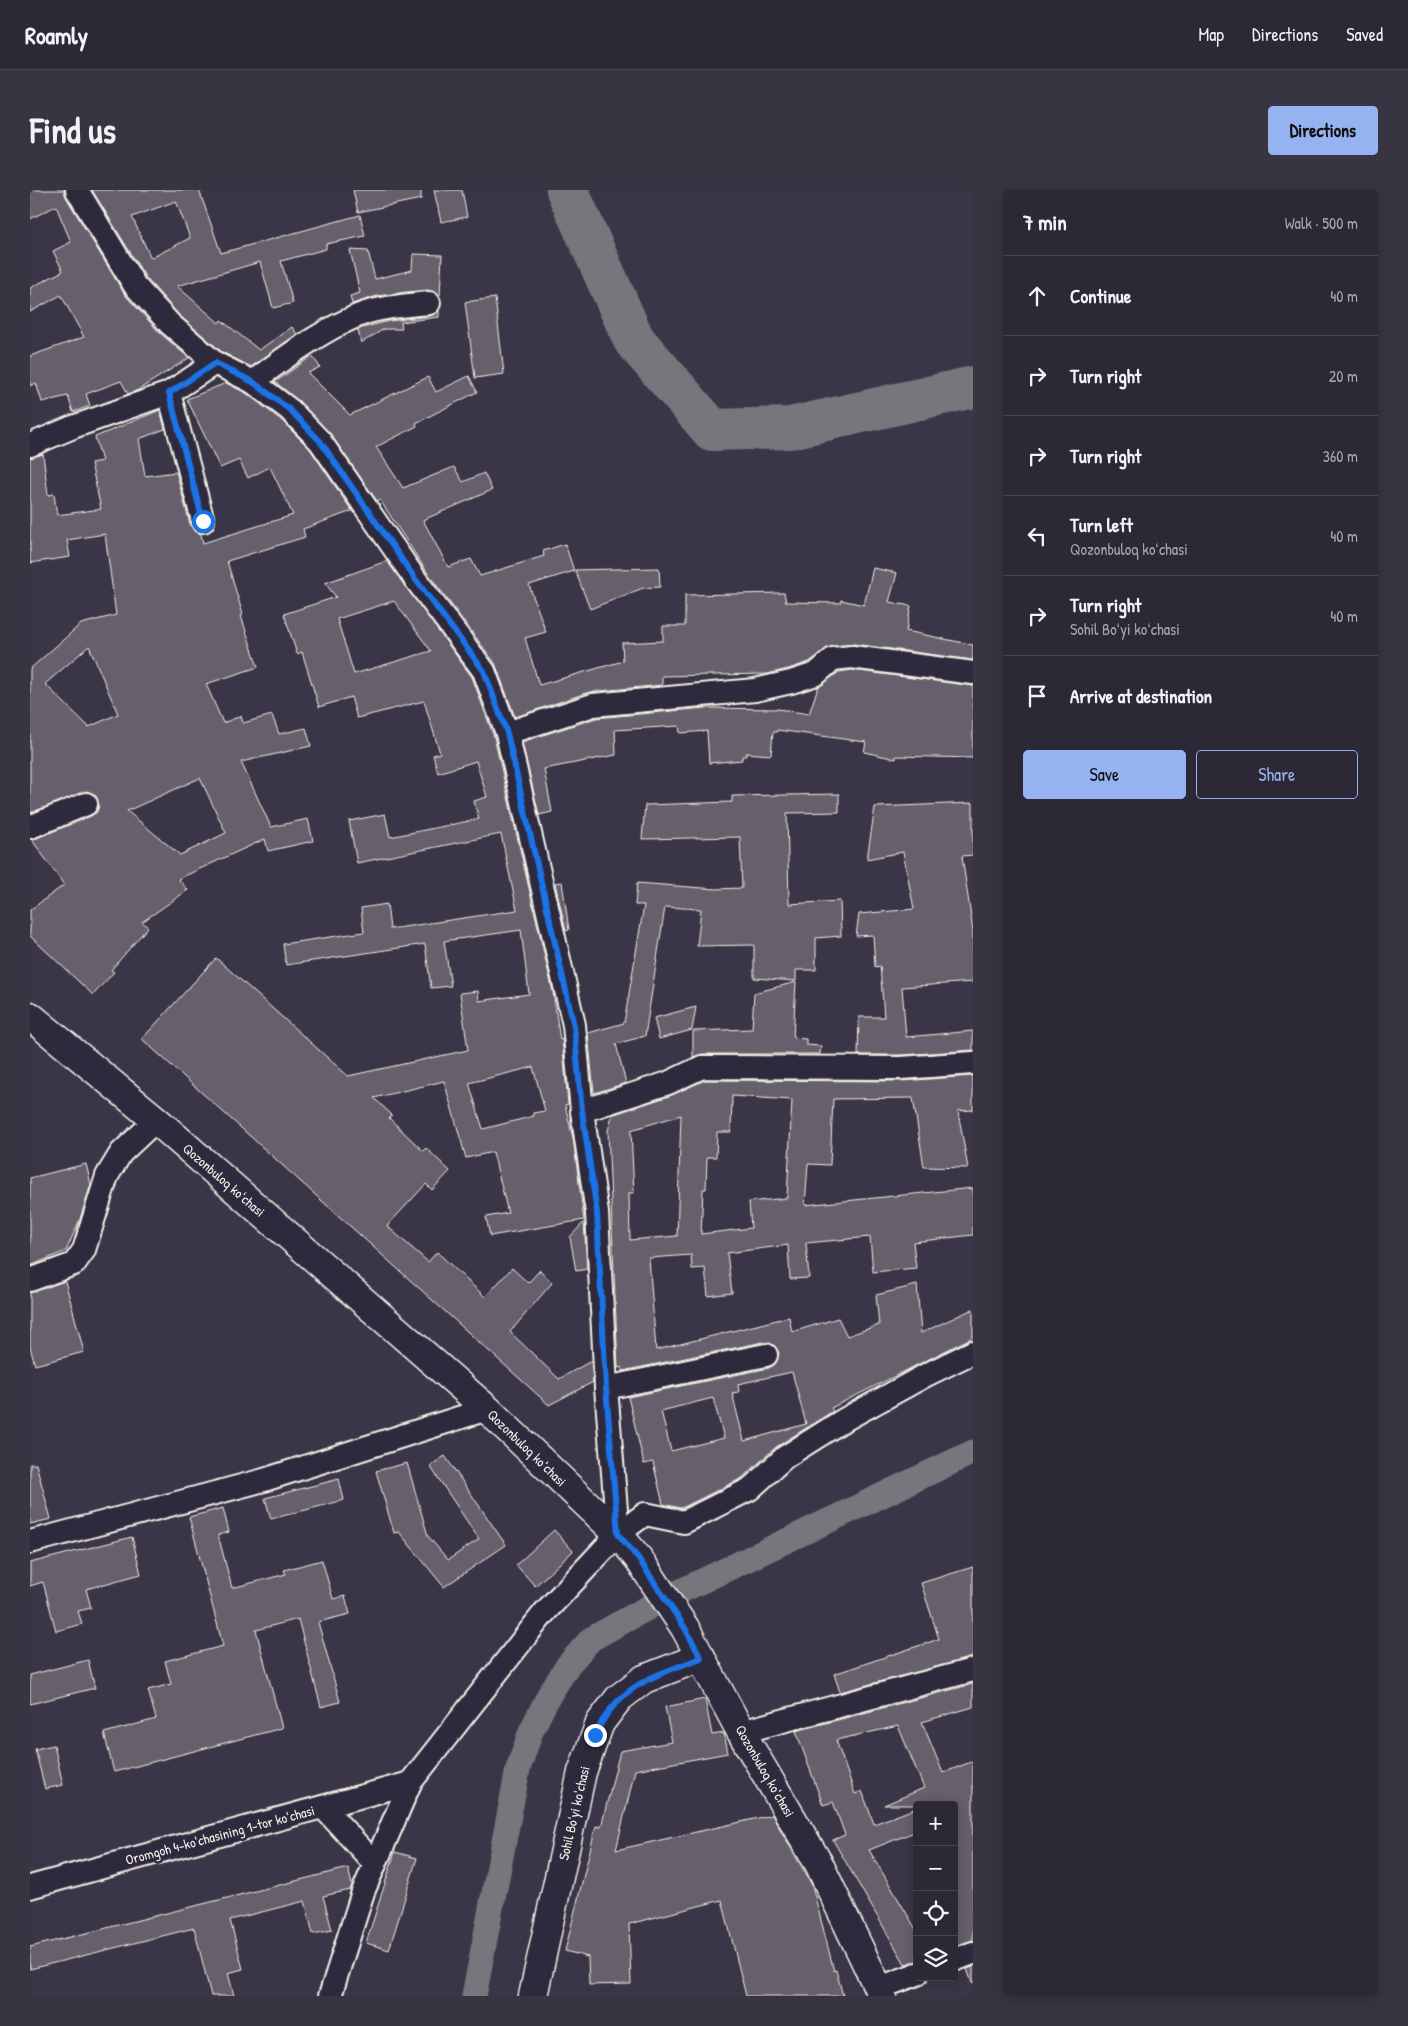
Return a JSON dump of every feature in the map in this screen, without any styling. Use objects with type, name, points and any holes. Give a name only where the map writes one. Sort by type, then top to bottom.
[{"type":"main road","name":"Qozonbuloq koʻchasi","points":[[34,1025],[156,1120],[487,1409],[618,1534],[638,1558],[685,1628],[742,1732],[819,1864],[880,1992]]},
{"type":"main road","name":"Sohil Boʻyi koʻchasi","points":[[532,1996],[582,1772],[600,1723],[619,1698],[637,1684],[701,1658]]},
{"type":"street","points":[[77,190],[135,286],[170,324],[215,363],[253,382],[290,410],[320,441],[416,580],[484,671],[507,733],[574,1026],[582,1111],[597,1213],[606,1388],[618,1534]]},
{"type":"street","points":[[253,382],[296,350],[350,321],[371,312],[429,303]]},
{"type":"street","points":[[30,445],[73,427],[169,393],[215,363]]},
{"type":"street","points":[[169,393],[203,521]]},
{"type":"street","points":[[507,733],[593,705],[755,690],[791,682],[816,674],[834,659],[852,657],[973,673]]},
{"type":"street","points":[[30,827],[86,804]]},
{"type":"street","points":[[582,1111],[668,1083],[702,1067],[901,1068],[973,1063]]},
{"type":"street","points":[[30,1280],[74,1264],[84,1250],[107,1176],[121,1153],[156,1120]]},
{"type":"street","points":[[330,1996],[363,1892],[410,1783],[544,1613],[618,1534],[645,1514],[684,1522],[750,1489],[785,1457],[842,1421],[926,1375],[973,1352]]},
{"type":"street","points":[[606,1388],[766,1355]]},
{"type":"street","points":[[30,1542],[264,1480],[487,1409]]},
{"type":"street","points":[[742,1732],[973,1670]]},
{"type":"street","name":"Oromgoh 4-koʻchasining 1-tor koʻchasi","points":[[30,1887],[410,1783]]},
{"type":"street","points":[[323,1807],[375,1864]]},
{"type":"street","points":[[958,1959],[973,1953]]},
{"type":"street","points":[[880,1992],[913,1976]]},
{"type":"building","points":[[30,190],[64,190],[66,197],[125,295],[160,333],[189,358],[138,390],[128,394],[121,381],[86,394],[90,406],[73,412],[68,396],[42,402],[36,383],[30,386],[30,356],[84,337],[61,295],[30,312],[30,288],[63,271],[53,251],[71,242],[56,206],[30,219]]},
{"type":"building","points":[[92,190],[199,190],[221,253],[360,215],[365,236],[326,244],[326,249],[281,261],[293,303],[273,308],[260,262],[177,286],[219,323],[221,320],[259,350],[292,327],[297,334],[251,367],[222,352],[179,315],[146,278]],"holes":[[[176,201],[190,238],[151,258],[132,217]]]},
{"type":"building","points":[[353,190],[421,190],[421,199],[358,212]]},
{"type":"building","points":[[434,190],[462,190],[467,217],[441,222]]},
{"type":"building","points":[[350,250],[368,251],[375,279],[412,270],[413,254],[442,255],[440,295],[428,290],[406,292],[377,296],[352,304],[350,296],[360,293]]},
{"type":"building","points":[[495,298],[504,374],[475,378],[465,302]]},
{"type":"building","points":[[439,311],[439,317],[401,322],[402,329],[384,329],[361,343],[358,330],[362,328],[389,321],[430,316]]},
{"type":"building","points":[[312,356],[320,367],[308,373],[350,415],[428,377],[436,392],[469,376],[477,392],[416,423],[417,426],[376,447],[403,488],[454,467],[463,482],[484,473],[492,490],[423,520],[448,567],[471,559],[480,576],[544,556],[543,551],[565,544],[574,571],[529,585],[546,632],[525,638],[539,685],[623,661],[622,643],[663,641],[663,626],[685,626],[685,595],[784,593],[786,602],[840,603],[841,600],[864,605],[873,568],[897,573],[889,602],[911,606],[906,631],[973,645],[973,660],[854,644],[832,646],[809,662],[767,674],[662,676],[662,685],[589,692],[515,717],[495,663],[427,572],[380,500],[377,501],[329,432],[299,401],[275,382]]},
{"type":"building","points":[[226,383],[246,393],[281,420],[310,449],[352,511],[303,529],[305,537],[227,561],[243,615],[241,616],[258,667],[206,684],[223,723],[241,716],[243,723],[272,715],[279,734],[306,728],[311,746],[241,762],[271,827],[308,819],[313,841],[268,851],[265,839],[178,879],[188,890],[142,922],[148,927],[111,970],[114,972],[93,995],[30,936],[30,910],[64,885],[32,840],[91,816],[97,812],[99,805],[94,794],[87,791],[30,813],[30,669],[81,624],[116,615],[105,534],[67,540],[70,557],[30,563],[30,458],[43,454],[48,495],[54,494],[57,515],[101,509],[91,463],[102,461],[95,437],[160,410],[165,429],[139,439],[145,476],[176,472],[190,524],[194,531],[201,534],[203,543],[293,515],[270,467],[248,478],[239,460],[220,468],[187,399]],"holes":[[[89,646],[118,714],[89,727],[45,684]],[[200,778],[226,833],[180,855],[127,811]]]},
{"type":"building","points":[[387,561],[472,677],[494,737],[553,992],[560,1040],[562,1039],[568,1104],[565,1105],[573,1138],[584,1220],[490,1236],[486,1217],[508,1213],[493,1152],[466,1158],[444,1081],[374,1098],[392,1115],[389,1118],[423,1151],[426,1148],[450,1171],[432,1190],[426,1184],[387,1226],[428,1262],[437,1252],[485,1297],[512,1268],[528,1283],[540,1270],[552,1283],[510,1332],[559,1379],[591,1361],[593,1382],[549,1405],[142,1039],[216,958],[348,1076],[468,1050],[460,993],[478,991],[479,1001],[529,994],[521,930],[444,941],[451,986],[431,988],[425,944],[286,965],[283,944],[364,932],[361,908],[387,904],[390,929],[517,910],[501,834],[357,863],[349,821],[385,814],[390,837],[479,819],[474,801],[487,797],[476,761],[438,773],[433,755],[440,753],[424,701],[357,718],[351,697],[319,707],[302,652],[297,654],[284,614],[336,597],[325,583]],"holes":[[[394,601],[431,651],[354,674],[337,619]],[[533,1067],[545,1111],[533,1113],[534,1116],[483,1129],[469,1083]]]},
{"type":"building","points":[[659,568],[660,587],[643,588],[590,609],[575,570]]},
{"type":"building","points":[[852,670],[973,686],[973,758],[896,756],[896,759],[864,752],[866,742],[777,730],[777,732],[773,732],[771,755],[746,753],[746,756],[742,756],[742,760],[709,763],[707,731],[680,733],[679,726],[615,730],[616,755],[544,769],[552,812],[539,815],[522,742],[596,718],[706,708],[778,709],[809,714],[818,687],[839,672]]},
{"type":"building","points":[[839,794],[839,812],[787,813],[789,904],[840,901],[841,936],[816,938],[816,970],[796,970],[796,981],[754,978],[754,945],[697,946],[701,909],[665,907],[645,1036],[616,1044],[626,1083],[594,1093],[588,1033],[624,1023],[644,905],[635,905],[637,883],[716,889],[742,888],[740,837],[642,839],[645,805],[732,802],[732,796]]},
{"type":"building","points":[[973,803],[973,855],[962,856],[973,931],[973,982],[902,987],[906,1037],[973,1031],[973,1050],[901,1055],[858,1055],[859,1017],[884,1017],[880,966],[875,967],[873,935],[856,936],[859,914],[914,909],[903,852],[867,859],[875,807]]},
{"type":"building","points":[[562,882],[569,930],[566,931],[555,883]]},
{"type":"building","points":[[796,982],[793,1038],[806,1039],[806,1045],[821,1046],[820,1054],[702,1054],[693,1057],[693,1031],[752,1029],[754,993]]},
{"type":"building","points":[[696,1007],[692,1030],[659,1039],[654,1018]]},
{"type":"building","points":[[973,1076],[973,1110],[958,1111],[968,1168],[924,1167],[913,1098],[833,1099],[830,1165],[808,1164],[805,1205],[973,1188],[973,1235],[913,1242],[916,1268],[873,1272],[870,1237],[806,1243],[809,1278],[790,1279],[788,1245],[727,1253],[732,1293],[708,1296],[705,1268],[692,1269],[691,1255],[649,1258],[656,1350],[789,1317],[792,1332],[838,1318],[847,1336],[879,1325],[876,1295],[917,1285],[921,1333],[973,1309],[973,1337],[831,1408],[833,1411],[776,1447],[742,1478],[680,1508],[663,1504],[653,1462],[644,1464],[628,1397],[769,1368],[775,1364],[779,1353],[775,1346],[763,1342],[622,1371],[621,1367],[618,1368],[608,1131],[612,1115],[672,1095],[705,1080],[901,1081]],"holes":[[[732,1096],[792,1100],[787,1198],[749,1202],[751,1228],[701,1234],[703,1189],[706,1189],[707,1157],[716,1157],[717,1132],[731,1132]],[[681,1115],[677,1236],[630,1240],[629,1193],[634,1193],[631,1130]],[[792,1372],[806,1424],[744,1441],[732,1393],[739,1392],[738,1384]],[[713,1398],[724,1438],[671,1451],[661,1411]]]},
{"type":"building","points":[[86,1164],[91,1184],[80,1219],[66,1251],[30,1266],[30,1178]]},
{"type":"building","points":[[584,1222],[587,1269],[576,1271],[570,1237]]},
{"type":"building","points":[[65,1281],[84,1352],[35,1365],[30,1347],[30,1293]]},
{"type":"building","points":[[445,1456],[506,1545],[444,1587],[399,1532],[394,1533],[376,1471],[407,1463],[428,1536],[448,1560],[479,1539],[430,1466]]},
{"type":"building","points":[[30,1464],[36,1464],[51,1519],[30,1524]]},
{"type":"building","points":[[339,1479],[344,1500],[271,1519],[265,1498]]},
{"type":"building","points":[[223,1508],[229,1532],[218,1535],[232,1588],[286,1574],[284,1570],[322,1560],[333,1599],[345,1596],[350,1614],[318,1622],[340,1702],[321,1707],[298,1619],[256,1630],[282,1728],[114,1772],[104,1733],[156,1719],[148,1690],[171,1684],[165,1661],[223,1646],[189,1517]]},
{"type":"building","points":[[554,1530],[573,1551],[535,1586],[516,1565]]},
{"type":"building","points":[[132,1537],[141,1574],[86,1589],[91,1608],[78,1611],[82,1624],[56,1631],[43,1582],[30,1586],[30,1563]]},
{"type":"building","points":[[973,1567],[973,1657],[840,1692],[834,1674],[939,1639],[921,1583]]},
{"type":"building","points":[[88,1660],[95,1688],[30,1704],[30,1675]]},
{"type":"building","points":[[973,1684],[973,1707],[922,1722],[943,1773],[973,1761],[973,1940],[958,1945],[958,1801],[913,1801],[913,1805],[884,1805],[924,1788],[898,1726],[836,1740],[855,1794],[862,1791],[874,1824],[913,1809],[913,1833],[869,1850],[913,1924],[913,1962],[905,1964],[833,1840],[845,1835],[833,1802],[823,1805],[796,1731]]},
{"type":"building","points":[[705,1699],[712,1735],[724,1733],[728,1753],[635,1770],[616,1850],[772,1815],[812,1885],[834,1971],[836,1970],[843,1996],[746,1996],[722,1900],[629,1924],[631,1984],[589,1985],[588,1957],[565,1951],[596,1826],[601,1827],[620,1751],[672,1742],[665,1707]]},
{"type":"building","points":[[54,1745],[63,1785],[45,1789],[35,1749]]},
{"type":"building","points":[[395,1852],[417,1858],[389,1950],[366,1943]]},
{"type":"building","points":[[348,1868],[352,1885],[350,1890],[323,1896],[332,1930],[313,1934],[305,1901],[230,1920],[243,1969],[228,1973],[234,1996],[211,1996],[194,1928],[30,1969],[30,1947]]},
{"type":"building","points":[[973,1967],[973,1983],[972,1983],[967,1969]]},
{"type":"waterway","points":[[567,190],[634,340],[712,430],[790,428],[973,387]]},
{"type":"waterway","points":[[474,1996],[518,1769],[531,1731],[549,1695],[568,1665],[591,1639],[662,1600],[973,1452]]},
{"type":"route","points":[[203,521],[169,393],[215,363],[253,382],[290,410],[320,441],[416,580],[484,671],[507,733],[574,1026],[582,1111],[597,1213],[606,1388],[618,1534],[638,1558],[685,1628],[701,1658],[644,1679],[630,1689],[609,1710],[600,1723],[595,1735]]}]
